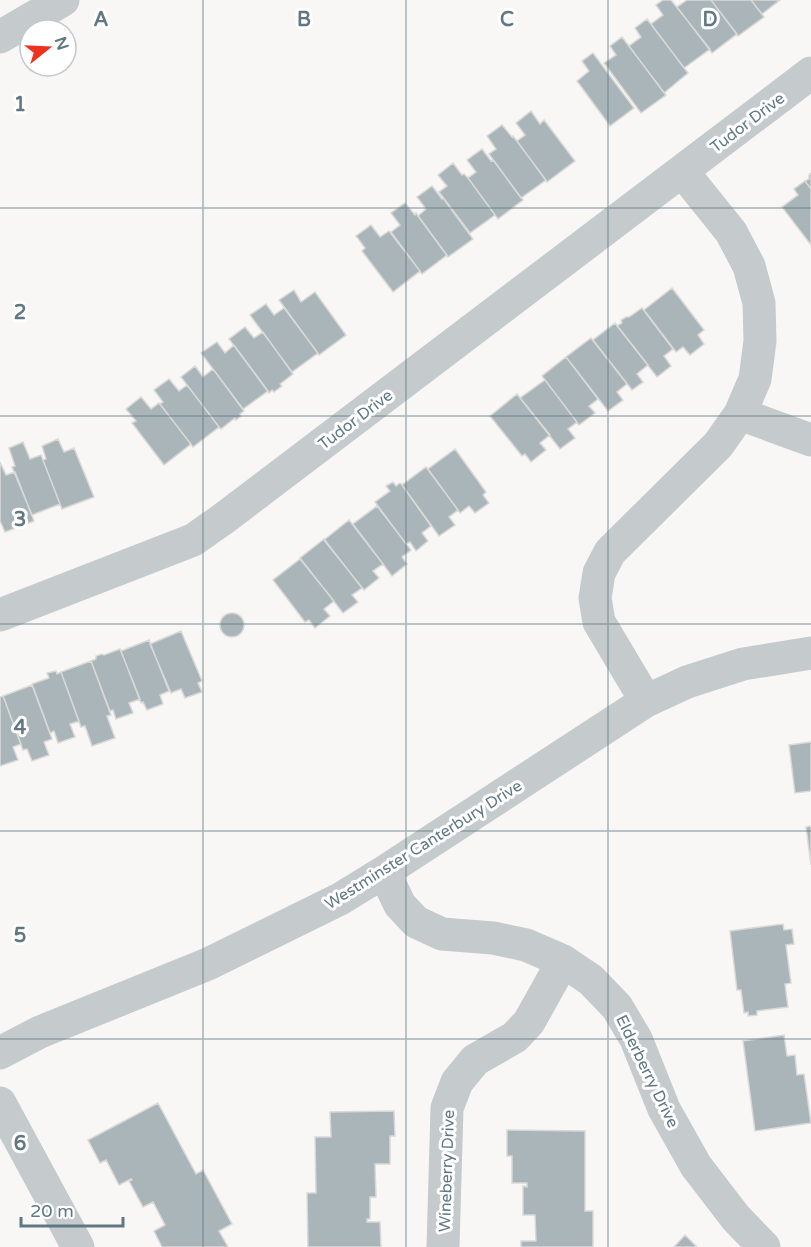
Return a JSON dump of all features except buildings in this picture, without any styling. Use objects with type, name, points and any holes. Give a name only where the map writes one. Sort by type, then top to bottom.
[{"type":"street","points":[[0,37],[63,0]]},
{"type":"street","name":"Tudor Drive","points":[[0,615],[193,540],[811,73]]},
{"type":"street","points":[[646,701],[599,622],[595,598],[599,573],[610,552],[718,445],[740,414],[755,379],[760,341],[759,303],[748,266],[732,232],[682,171]]},
{"type":"street","points":[[740,414],[811,440]]},
{"type":"street","name":"Westminster Canterbury Drive","points":[[0,1053],[40,1032],[208,964],[340,899],[646,701],[687,682],[742,664],[811,653]]},
{"type":"street","name":"Elderberry Drive","points":[[384,872],[400,905],[416,922],[442,934],[493,938],[526,945],[563,961],[591,980],[617,1007],[636,1039],[664,1109],[696,1166],[736,1218],[764,1247]]},
{"type":"street","name":"Wineberry Drive","points":[[443,1247],[447,1108],[457,1082],[476,1060],[515,1036],[529,1022],[563,961]]},
{"type":"street","points":[[0,1103],[78,1247]]}]
